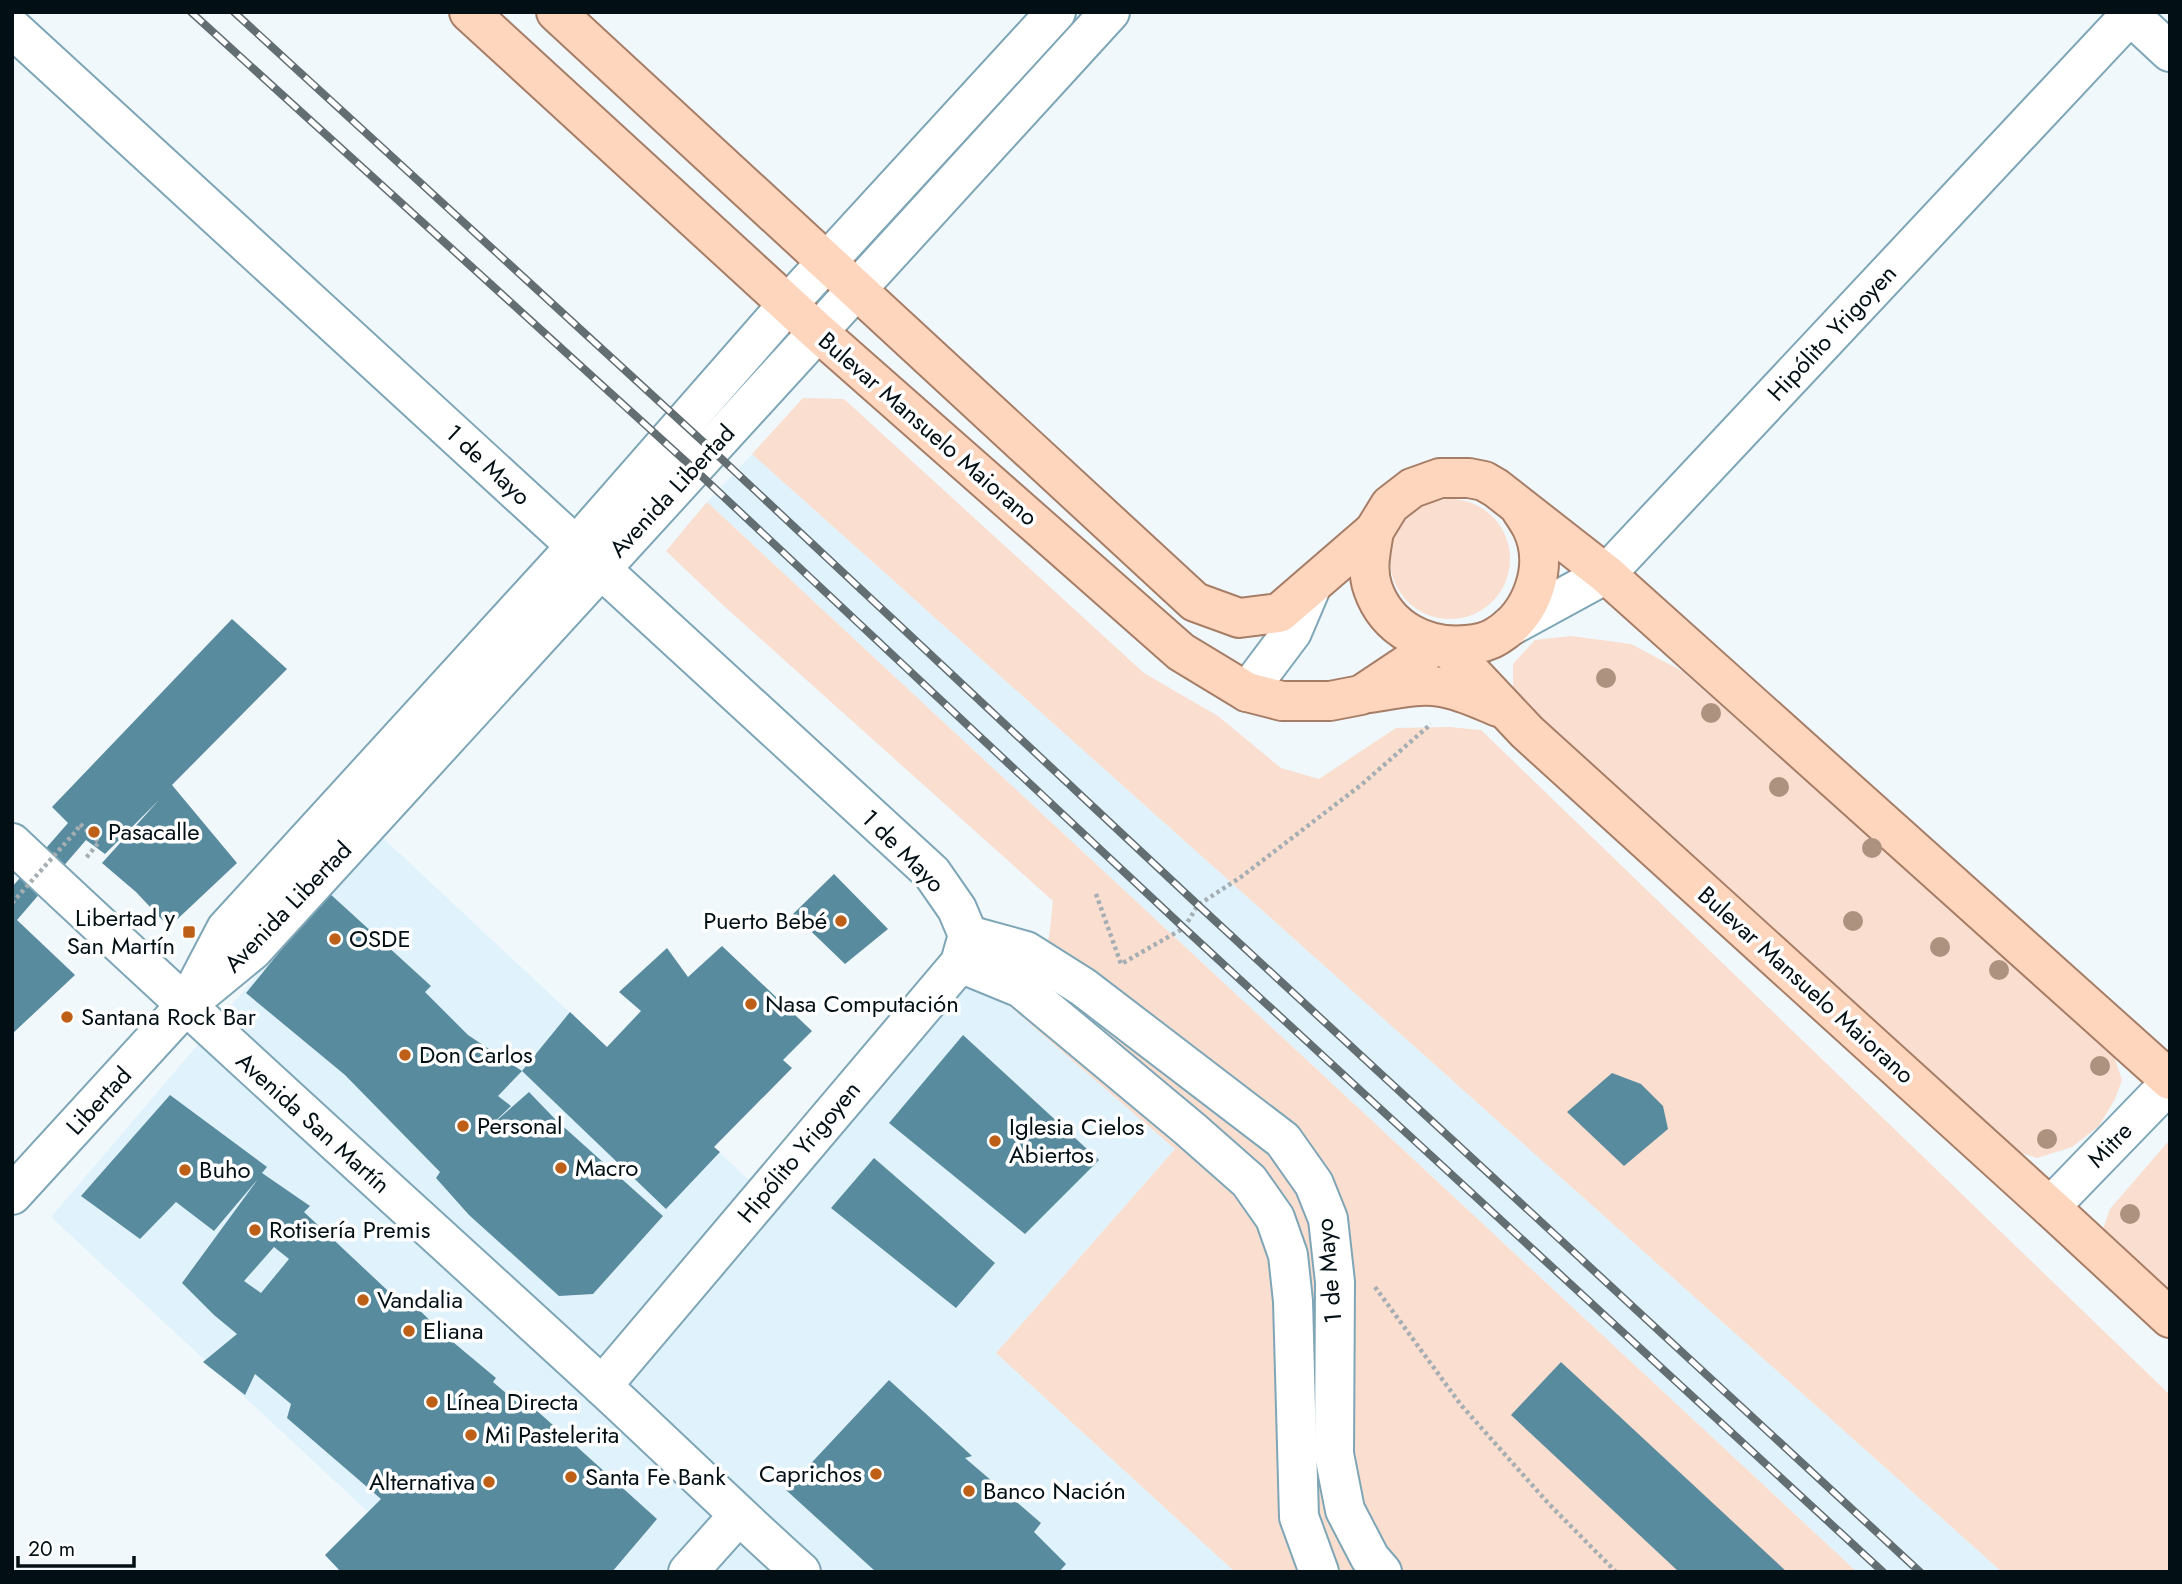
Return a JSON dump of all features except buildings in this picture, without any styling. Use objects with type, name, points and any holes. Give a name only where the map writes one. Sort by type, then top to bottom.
[{"type":"main road","name":"Bulevar Mansuelo Maiorano","points":[[469,12],[818,332],[1181,652],[1247,692],[1282,701],[1330,701],[1361,695],[1442,646]]},
{"type":"main road","name":"Bulevar Mansuelo Maiorano","points":[[556,12],[1195,602],[1239,618],[1279,613],[1374,531],[1390,505],[1412,488],[1440,478],[1484,481],[1606,574],[2170,1082]]},
{"type":"main road","name":"Bulevar Mansuelo Maiorano","points":[[1374,531],[1369,560],[1373,588],[1387,615],[1409,634],[1442,646],[1480,643],[1509,627],[1526,607],[1537,582],[1539,555],[1533,529],[1519,506]]},
{"type":"main road","name":"Bulevar Mansuelo Maiorano","points":[[1442,646],[1503,709],[2170,1318]]},
{"type":"main road","points":[[1361,695],[1417,686],[1438,686],[1503,709]]},
{"type":"street","name":"Avenida Libertad","points":[[185,1006],[253,950],[588,557],[788,304],[1056,12]]},
{"type":"street","name":"Avenida Libertad","points":[[588,557],[818,332],[1110,12]]},
{"type":"street","points":[[2130,13],[2170,51]]},
{"type":"street","name":"Hipólito Yrigoyen","points":[[1509,627],[1606,574],[2130,13]]},
{"type":"street","name":"1 de Mayo","points":[[20,50],[588,557],[932,873],[962,936],[1249,1181],[1275,1218],[1288,1255],[1293,1301],[1299,1517],[1319,1572]]},
{"type":"street","points":[[1247,692],[1292,632],[1312,585]]},
{"type":"street","name":"Avenida San Martín","points":[[12,843],[185,1006],[602,1386],[738,1516],[801,1572]]},
{"type":"street","name":"Hipólito Yrigoyen","points":[[602,1386],[962,936]]},
{"type":"street","name":"1 de Mayo","points":[[962,936],[1026,951],[1083,988],[1283,1140],[1314,1184],[1328,1219],[1335,1282],[1334,1454],[1345,1510],[1370,1558],[1382,1572]]},
{"type":"street","name":"Libertad","points":[[12,1195],[185,1006]]},
{"type":"street","name":"Mitre","points":[[2050,1207],[2170,1082]]},
{"type":"street","points":[[688,1572],[738,1516]]},
{"type":"path","points":[[1096,894],[1121,964],[1184,928],[1198,905],[1241,877],[1361,785],[1435,721]]},
{"type":"path","points":[[12,903],[80,824],[99,842],[83,861]]},
{"type":"path","points":[[1370,1281],[1461,1405],[1549,1504],[1616,1572]]},
{"type":"shaded area","points":[[803,398],[844,399],[1144,673],[1218,716],[1281,768],[1319,779],[1396,728],[1449,727],[1481,730],[2170,1395],[2170,1572],[2002,1572],[752,454]]},
{"type":"shaded area","points":[[752,454],[2002,1572],[1857,1572],[707,502]]},
{"type":"shaded area","points":[[1450,499],[1473,504],[1492,517],[1505,536],[1510,559],[1505,582],[1492,601],[1473,614],[1450,619],[1427,614],[1408,601],[1395,582],[1390,559],[1395,536],[1408,517],[1427,504]]},
{"type":"shaded area","points":[[707,502],[1857,1572],[1235,1572],[996,1353],[1175,1149],[992,991],[1049,938],[1053,901],[666,551]]},
{"type":"shaded area","points":[[1571,636],[1631,644],[1682,671],[2113,1053],[2122,1080],[2115,1099],[2099,1126],[2072,1147],[2037,1158],[2014,1151],[1526,715],[1513,692],[1513,664],[1535,640]]},
{"type":"shaded area","points":[[383,838],[764,1194],[960,963],[1175,1149],[996,1353],[1235,1572],[390,1572],[409,1550],[51,1217],[328,892]]},
{"type":"shaded area","points":[[2167,1143],[2170,1143],[2170,1300],[2116,1252],[2103,1229],[2110,1209]]},
{"type":"railway","points":[[191,12],[693,468],[1184,928],[1883,1572]]},
{"type":"railway","points":[[234,12],[711,449],[1198,905],[1920,1572]]},
{"type":"place","name":"Pasacalle","points":[[94,832]]},
{"type":"place","name":"Puerto Bebé","points":[[841,921]]},
{"type":"place","name":"Libertad y San Martín","points":[[189,932]]},
{"type":"place","name":"OSDE","points":[[335,939]]},
{"type":"place","name":"Nasa Computación","points":[[751,1004]]},
{"type":"place","name":"Santana Rock Bar","points":[[67,1017]]},
{"type":"place","name":"Don Carlos","points":[[405,1055]]},
{"type":"place","name":"Personal","points":[[463,1126]]},
{"type":"place","name":"Iglesia Cielos Abiertos","points":[[995,1141]]},
{"type":"place","name":"Macro","points":[[561,1168]]},
{"type":"place","name":"Buho","points":[[185,1170]]},
{"type":"place","name":"Rotisería Premis","points":[[255,1230]]},
{"type":"place","name":"Vandalia","points":[[363,1300]]},
{"type":"place","name":"Eliana","points":[[409,1331]]},
{"type":"place","name":"Línea Directa","points":[[432,1402]]},
{"type":"place","name":"Mi Pastelerita","points":[[471,1435]]},
{"type":"place","name":"Caprichos","points":[[876,1474]]},
{"type":"place","name":"Santa Fe Bank","points":[[571,1477]]},
{"type":"place","name":"Alternativa","points":[[489,1482]]},
{"type":"place","name":"Banco Nación","points":[[969,1491]]}]
